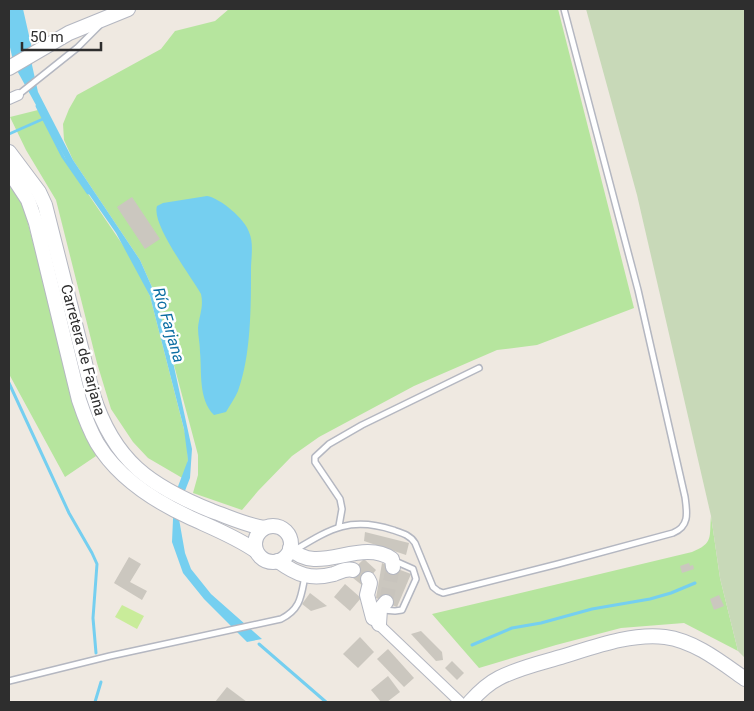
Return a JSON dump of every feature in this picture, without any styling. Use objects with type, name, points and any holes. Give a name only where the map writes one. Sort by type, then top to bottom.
[{"type":"main road","points":[[9,68],[106,13],[128,9]]},
{"type":"main road","name":"Carretera de Farjana","points":[[9,152],[36,223],[73,375],[87,422],[102,450],[120,473],[132,484],[156,500],[240,540],[256,550],[262,559],[268,562],[278,561],[305,576]]},
{"type":"main road","name":"Carretera de Farjana","points":[[16,174],[39,192],[49,217],[86,371],[100,417],[108,433],[130,462],[159,485],[193,503],[246,523],[264,528],[274,526],[283,530],[290,538],[292,549]]},
{"type":"main road","points":[[256,550],[254,546],[256,536],[264,528]]},
{"type":"main road","points":[[278,561],[292,549],[302,557],[312,560],[350,553],[371,553],[389,557],[392,563]]},
{"type":"main road","points":[[305,576],[327,575],[350,570],[354,562],[350,553]]},
{"type":"main road","points":[[368,579],[370,583],[367,595],[380,614]]},
{"type":"main road","points":[[470,702],[488,684],[500,677],[524,668],[604,644],[648,636],[666,637],[685,643],[713,656],[745,679]]},
{"type":"street","points":[[380,614],[460,702]]},
{"type":"lane","points":[[292,549],[339,526],[360,524],[380,526],[411,537],[433,587],[443,593],[672,533],[681,528],[686,521],[685,496],[638,290],[564,9]]},
{"type":"lane","points":[[16,95],[77,48],[106,13]]},
{"type":"lane","points":[[339,526],[342,509],[340,499],[315,462],[315,457],[329,444],[362,425],[479,368]]},
{"type":"lane","points":[[380,614],[402,610],[416,578],[413,569],[392,563]]},
{"type":"lane","points":[[9,681],[127,652],[282,619],[299,604],[305,576]]},
{"type":"green space","points":[[229,9],[558,9],[634,308],[537,345],[497,350],[414,386],[319,437],[292,456],[242,510],[193,493],[198,475],[198,455],[155,294],[140,260],[73,160],[64,140],[63,124],[77,95],[161,49],[175,31],[215,21]]},
{"type":"green space","points":[[586,9],[745,9],[745,658],[738,651],[720,578],[711,516],[637,195]]},
{"type":"green space","points":[[38,110],[63,157],[133,260],[150,296],[187,441],[188,460],[184,479],[148,458],[133,442],[111,409],[97,363],[56,200],[26,150],[10,117]]},
{"type":"green space","points":[[9,179],[22,201],[78,412],[96,456],[65,477],[9,374]]},
{"type":"green space","points":[[711,516],[720,578],[738,651],[684,623],[621,628],[479,668],[432,614],[692,552],[704,546],[707,542],[710,534]]},
{"type":"green space","points":[[122,605],[144,616],[137,629],[115,617]]},
{"type":"water","points":[[9,9],[23,9],[33,53],[32,65],[38,92],[73,160],[140,260],[155,294],[173,362],[192,449],[190,478],[181,501],[179,519],[185,553],[191,569],[211,594],[262,639],[247,642],[204,599],[183,573],[172,542],[174,497],[188,460],[184,429],[150,296],[116,233],[70,167],[14,65],[9,43]]},
{"type":"water","points":[[207,196],[225,205],[243,221],[251,236],[252,246],[251,300],[246,363],[237,394],[226,412],[214,415],[205,401],[202,385],[198,328],[202,307],[201,294],[173,250],[160,225],[157,214],[157,206],[163,203]]},
{"type":"building","points":[[132,197],[160,239],[145,249],[117,207]]},
{"type":"building","points":[[365,532],[409,543],[406,555],[364,541]]},
{"type":"building","points":[[129,557],[141,564],[130,582],[147,591],[142,600],[114,583]]},
{"type":"building","points":[[364,559],[376,570],[363,586],[348,574]]},
{"type":"building","points":[[382,563],[411,574],[397,607],[376,598]]},
{"type":"building","points":[[689,563],[690,566],[693,565],[694,569],[682,573],[680,566]]},
{"type":"building","points":[[345,584],[361,598],[350,611],[334,597]]},
{"type":"building","points":[[310,593],[327,606],[311,611],[302,604]]},
{"type":"building","points":[[719,595],[724,606],[714,610],[710,599]]},
{"type":"building","points":[[421,631],[442,652],[443,660],[436,661],[411,634]]},
{"type":"building","points":[[360,637],[374,652],[358,668],[343,654]]},
{"type":"building","points":[[388,649],[414,678],[404,687],[377,659]]},
{"type":"building","points":[[452,661],[464,673],[457,680],[445,668]]},
{"type":"building","points":[[388,676],[400,692],[387,702],[381,702],[371,690]]},
{"type":"building","points":[[227,687],[247,702],[215,702]]},
{"type":"waterway","name":"Río Farjana","points":[[37,106],[63,157],[88,193]]},
{"type":"waterway","points":[[9,134],[43,119]]},
{"type":"waterway","points":[[9,383],[69,513],[97,564],[93,618],[96,653]]},
{"type":"waterway","points":[[472,645],[512,628],[541,623],[592,609],[650,599],[695,583]]},
{"type":"waterway","points":[[259,644],[326,702]]},
{"type":"waterway","points":[[95,702],[101,682]]},
{"type":"tunnel","points":[[386,602],[393,567]]}]
